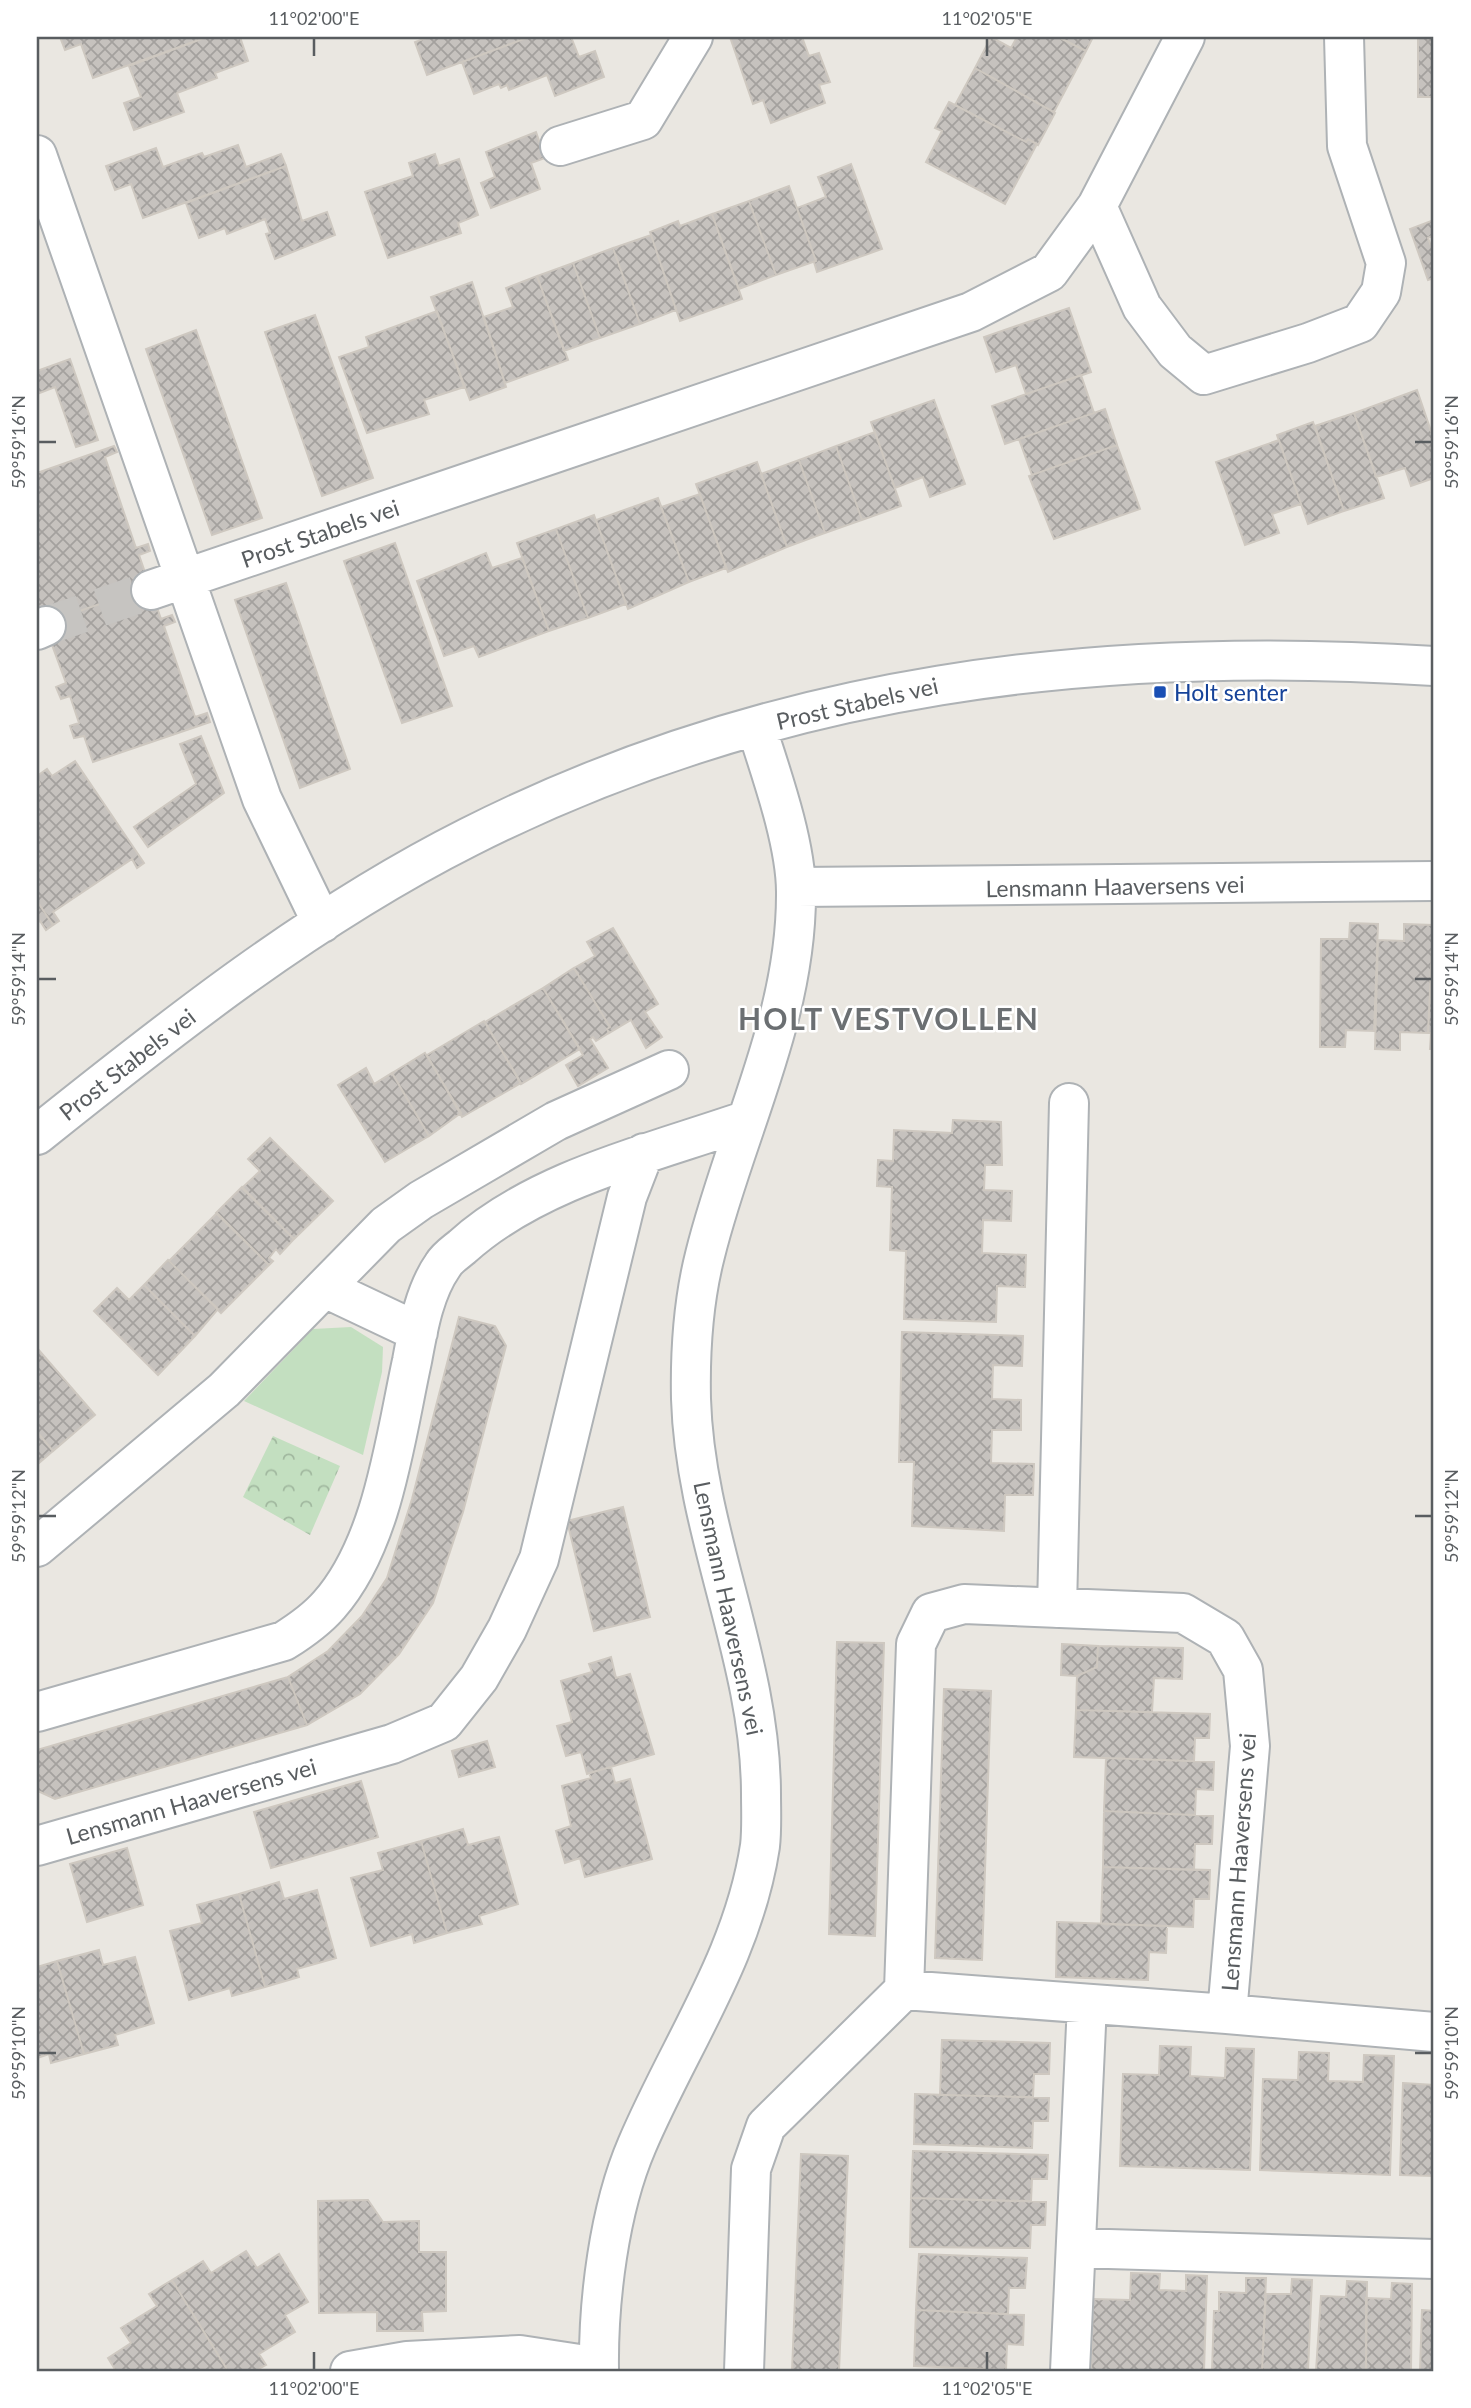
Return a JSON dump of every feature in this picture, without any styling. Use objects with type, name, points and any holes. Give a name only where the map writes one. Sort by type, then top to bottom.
[{"type":"street","points":[[560,146],[643,120],[693,37]]},
{"type":"street","name":"Prost Stabels vei","points":[[168,584],[971,312],[1048,272],[1097,206],[1185,37]]},
{"type":"street","points":[[1097,206],[1142,307],[1175,351],[1204,375],[1308,343],[1360,323],[1381,292],[1386,263],[1347,146],[1344,37]]},
{"type":"street","points":[[37,155],[168,584],[262,799],[322,923]]},
{"type":"street","name":"Prost Stabels vei","points":[[37,1135],[221,991],[322,923],[467,838],[552,797],[679,750],[756,726],[917,687],[1093,666],[1264,659],[1434,666]]},
{"type":"street","name":"Lensmann Haaversens vei","points":[[350,2371],[407,2361],[456,2365],[520,2355],[598,2369],[598,2320],[612,2230],[635,2148],[719,1979],[746,1914],[761,1842],[761,1765],[751,1692],[700,1479],[691,1403],[692,1326],[705,1256],[792,970],[797,887],[779,797],[756,726]]},
{"type":"street","name":"Lensmann Haaversens vei","points":[[797,887],[1434,881]]},
{"type":"street","points":[[37,1547],[224,1390],[386,1225],[421,1200],[556,1121],[669,1070]]},
{"type":"street","points":[[1057,1608],[1069,1103]]},
{"type":"street","points":[[37,1712],[284,1641],[309,1625],[330,1605],[360,1559],[384,1487],[425,1305],[443,1264],[479,1231],[527,1202],[643,1153],[747,1120]]},
{"type":"street","name":"Lensmann Haaversens vei","points":[[37,1846],[392,1744],[444,1722],[479,1678],[508,1629],[539,1559],[627,1197],[643,1153]]},
{"type":"street","points":[[325,1287],[418,1332]]},
{"type":"street","name":"Lensmann Haaversens vei","points":[[1227,2014],[1250,1746],[1243,1670],[1225,1637],[1183,1613],[964,1604],[931,1613],[916,1644],[904,1990],[1434,2032]]},
{"type":"street","points":[[744,2371],[751,2169],[766,2126],[904,1990]]},
{"type":"street","points":[[1070,2371],[1087,2004]]},
{"type":"street","points":[[1076,2248],[1434,2259]]},
{"type":"green space","points":[[351,1327],[383,1347],[382,1372],[363,1455],[244,1401],[313,1329]]},
{"type":"green space","points":[[273,1436],[340,1466],[310,1535],[243,1497]]},
{"type":"building","points":[[60,37],[207,37],[93,78],[81,44],[65,50]]},
{"type":"building","points":[[207,37],[240,37],[248,61],[215,73],[217,78],[177,93],[184,112],[134,130],[124,103],[141,97],[129,66]]},
{"type":"building","points":[[429,37],[529,37],[427,75],[415,42]]},
{"type":"building","points":[[529,37],[571,37],[579,57],[595,51],[604,77],[555,96],[547,75],[509,90],[507,85],[501,88],[499,84],[474,94],[462,62]]},
{"type":"building","points":[[730,37],[802,37],[809,56],[819,53],[830,82],[819,85],[825,103],[771,123],[763,100],[753,104]]},
{"type":"building","points":[[991,37],[1011,48],[1017,37],[1058,37],[1086,51],[1054,112],[975,68]]},
{"type":"building","points":[[1058,37],[1093,37],[1086,51]]},
{"type":"building","points":[[1418,37],[1434,37],[1434,97],[1418,97]]},
{"type":"building","points":[[975,68],[1055,113],[1038,145],[1028,139],[1026,142],[955,105]]},
{"type":"building","points":[[949,102],[1026,142],[1028,139],[1037,144],[1005,204],[926,162],[942,131],[935,128]]},
{"type":"building","points":[[536,132],[545,158],[531,163],[540,189],[491,208],[481,183],[495,177],[486,152]]},
{"type":"building","points":[[238,145],[246,167],[281,154],[286,166],[143,218],[131,184],[115,190],[106,166],[156,148],[163,167],[202,153],[204,157]]},
{"type":"building","points":[[435,154],[439,166],[459,159],[478,215],[458,223],[461,233],[388,258],[365,192],[413,176],[409,163]]},
{"type":"building","points":[[851,164],[882,249],[817,272],[816,261],[797,208],[826,197],[818,177]]},
{"type":"building","points":[[286,166],[302,221],[327,212],[335,235],[275,259],[266,234],[270,233],[265,219],[227,234],[225,228],[199,238],[186,203]]},
{"type":"building","points":[[789,186],[816,261],[776,275],[749,201]]},
{"type":"building","points":[[749,201],[776,275],[739,289],[712,214]]},
{"type":"building","points":[[712,214],[742,299],[680,321],[650,232],[678,221],[680,226]]},
{"type":"building","points":[[1434,220],[1434,235],[1428,238],[1434,254],[1434,278],[1428,280],[1410,229]]},
{"type":"building","points":[[651,235],[676,310],[640,324],[613,248]]},
{"type":"building","points":[[613,248],[640,324],[600,338],[573,263]]},
{"type":"building","points":[[573,263],[600,338],[564,351],[537,276]]},
{"type":"building","points":[[537,276],[568,360],[505,383],[484,317],[513,307],[506,288]]},
{"type":"building","points":[[472,282],[506,387],[470,400],[431,297]]},
{"type":"building","points":[[1069,308],[1091,372],[1026,394],[1016,365],[996,372],[984,337]]},
{"type":"building","points":[[437,311],[464,387],[424,400],[429,414],[367,433],[339,357],[369,347],[366,337]]},
{"type":"building","points":[[315,315],[373,478],[322,496],[265,332]]},
{"type":"building","points":[[196,330],[262,518],[212,535],[146,349]]},
{"type":"building","points":[[70,359],[98,440],[76,447],[55,387],[37,394],[37,371]]},
{"type":"building","points":[[1081,375],[1094,413],[1005,444],[992,406]]},
{"type":"building","points":[[1417,390],[1434,440],[1434,478],[1411,486],[1405,468],[1376,477],[1354,413]]},
{"type":"building","points":[[934,400],[965,484],[930,497],[923,477],[895,488],[871,422]]},
{"type":"building","points":[[1105,409],[1117,445],[1032,475],[1019,439]]},
{"type":"building","points":[[1354,413],[1384,498],[1344,511],[1315,426]]},
{"type":"building","points":[[1313,422],[1344,511],[1308,524],[1277,435]]},
{"type":"building","points":[[875,432],[901,506],[862,520],[836,446]]},
{"type":"building","points":[[1279,440],[1301,504],[1272,514],[1279,533],[1245,545],[1216,462]]},
{"type":"building","points":[[1117,445],[1140,509],[1054,539],[1029,476]]},
{"type":"building","points":[[114,446],[117,452],[105,457],[136,548],[148,544],[150,551],[139,555],[150,587],[44,623],[37,601],[37,473]]},
{"type":"building","points":[[836,446],[862,520],[825,533],[799,460]]},
{"type":"building","points":[[799,460],[825,533],[787,547],[761,474]]},
{"type":"building","points":[[757,462],[787,547],[728,572],[696,484]]},
{"type":"building","points":[[700,494],[726,568],[689,582],[661,507]]},
{"type":"building","points":[[658,498],[689,582],[628,609],[596,520]]},
{"type":"building","points":[[594,515],[626,604],[588,618],[556,529]]},
{"type":"building","points":[[556,529],[588,618],[549,631],[517,543]]},
{"type":"building","points":[[395,543],[452,706],[402,723],[344,561]]},
{"type":"building","points":[[486,553],[492,568],[522,558],[549,631],[479,657],[474,646],[444,656],[417,581]]},
{"type":"building","points":[[286,583],[350,769],[300,788],[235,600]]},
{"type":"building","points":[[150,587],[161,619],[172,615],[175,622],[164,626],[195,717],[207,713],[210,722],[93,762],[84,736],[74,738],[70,726],[79,723],[70,696],[61,699],[56,687],[66,683],[44,623]]},
{"type":"building","points":[[201,736],[224,793],[148,847],[134,827],[196,784],[180,744]]},
{"type":"building","points":[[75,761],[144,863],[137,868],[132,859],[53,912],[59,921],[53,925],[37,901],[37,786],[40,784],[37,776],[47,769],[52,776]]},
{"type":"building","points":[[37,901],[53,925],[46,930],[40,921],[37,923]]},
{"type":"building","points":[[1350,923],[1378,924],[1374,1031],[1346,1030],[1345,1047],[1320,1047],[1321,939],[1349,939]]},
{"type":"building","points":[[1404,924],[1433,925],[1428,1033],[1400,1032],[1400,1050],[1375,1049],[1378,940],[1404,941]]},
{"type":"building","points":[[613,928],[658,1004],[645,1012],[662,1037],[646,1048],[631,1020],[609,1033],[607,1029],[610,1027],[574,968],[595,956],[587,942]]},
{"type":"building","points":[[1433,941],[1434,1049],[1430,1049],[1431,1033],[1428,1033]]},
{"type":"building","points":[[574,968],[610,1027],[607,1029],[609,1033],[596,1041],[593,1037],[590,1039],[608,1068],[578,1086],[566,1065],[583,1055],[543,988]]},
{"type":"building","points":[[543,988],[580,1049],[521,1084],[485,1022]]},
{"type":"building","points":[[484,1021],[521,1083],[462,1117],[427,1055]]},
{"type":"building","points":[[425,1053],[461,1113],[429,1136],[392,1073]]},
{"type":"building","points":[[366,1068],[374,1084],[392,1073],[429,1136],[385,1162],[338,1085]]},
{"type":"building","points":[[953,1120],[1001,1122],[1002,1165],[985,1165],[984,1190],[1012,1191],[1011,1221],[983,1220],[982,1253],[1026,1255],[1025,1287],[997,1286],[996,1322],[904,1319],[906,1251],[890,1250],[892,1187],[877,1186],[878,1160],[893,1161],[894,1130],[952,1133]]},
{"type":"building","points":[[270,1138],[333,1201],[294,1239],[242,1188],[260,1171],[248,1159]]},
{"type":"building","points":[[242,1187],[294,1239],[280,1254],[276,1249],[269,1258],[273,1261],[269,1265],[216,1213]]},
{"type":"building","points":[[217,1213],[269,1265],[221,1313],[169,1261]]},
{"type":"building","points":[[168,1260],[218,1309],[195,1336],[144,1285]]},
{"type":"building","points":[[144,1285],[195,1336],[158,1375],[94,1311],[117,1288],[129,1300]]},
{"type":"building","points":[[459,1317],[495,1326],[506,1346],[463,1512],[433,1603],[399,1654],[360,1694],[307,1725],[288,1677],[328,1651],[362,1616],[387,1578],[412,1499]]},
{"type":"building","points":[[902,1332],[1023,1336],[1022,1366],[993,1365],[992,1399],[1021,1400],[1021,1430],[992,1430],[991,1463],[1034,1464],[1033,1495],[1005,1495],[1004,1531],[912,1526],[914,1462],[899,1462]]},
{"type":"building","points":[[37,1348],[95,1415],[53,1451],[37,1432]]},
{"type":"building","points":[[37,1432],[53,1451],[38,1464],[37,1463]]},
{"type":"building","points":[[623,1507],[650,1617],[594,1631],[567,1521]]},
{"type":"building","points":[[837,1642],[884,1643],[875,1936],[829,1934]]},
{"type":"building","points":[[1062,1644],[1098,1646],[1097,1667],[1077,1676],[1061,1675]]},
{"type":"building","points":[[1098,1646],[1183,1648],[1182,1679],[1154,1678],[1152,1712],[1076,1710],[1077,1676],[1097,1667]]},
{"type":"building","points":[[611,1657],[616,1678],[630,1674],[654,1754],[587,1774],[581,1752],[566,1756],[557,1726],[572,1722],[561,1681],[592,1672],[589,1664]]},
{"type":"building","points":[[288,1677],[307,1725],[55,1799],[38,1791],[37,1750]]},
{"type":"building","points":[[944,1689],[991,1691],[982,1960],[935,1958]]},
{"type":"building","points":[[1076,1710],[1210,1714],[1209,1738],[1195,1738],[1194,1761],[1074,1757]]},
{"type":"building","points":[[487,1741],[495,1767],[459,1777],[452,1751]]},
{"type":"building","points":[[1106,1758],[1214,1762],[1213,1790],[1196,1789],[1195,1815],[1104,1811]]},
{"type":"building","points":[[611,1767],[615,1783],[630,1779],[652,1859],[585,1877],[580,1858],[565,1863],[556,1831],[571,1826],[562,1786],[591,1778],[589,1773]]},
{"type":"building","points":[[361,1781],[378,1837],[271,1868],[254,1812]]},
{"type":"building","points":[[1104,1811],[1213,1816],[1212,1844],[1195,1844],[1194,1870],[1103,1867]]},
{"type":"building","points":[[463,1829],[468,1845],[499,1837],[518,1904],[479,1916],[482,1924],[447,1933],[421,1841]]},
{"type":"building","points":[[421,1841],[447,1933],[414,1943],[412,1934],[371,1946],[351,1878],[383,1870],[378,1853]]},
{"type":"building","points":[[127,1848],[143,1905],[87,1922],[70,1864]]},
{"type":"building","points":[[1103,1867],[1210,1870],[1209,1899],[1194,1899],[1193,1927],[1101,1924]]},
{"type":"building","points":[[279,1882],[284,1899],[317,1890],[336,1958],[297,1969],[299,1977],[265,1987],[239,1894]]},
{"type":"building","points":[[239,1894],[265,1987],[232,1996],[230,1988],[189,2000],[170,1931],[202,1923],[197,1905]]},
{"type":"building","points":[[1057,1922],[1167,1926],[1166,1953],[1149,1952],[1148,1980],[1056,1977]]},
{"type":"building","points":[[99,1950],[103,1965],[135,1957],[154,2023],[115,2035],[118,2045],[84,2054],[57,1961]]},
{"type":"building","points":[[57,1961],[84,2054],[51,2063],[49,2054],[37,2058],[37,1967]]},
{"type":"building","points":[[942,2040],[1050,2043],[1049,2074],[1034,2074],[1033,2097],[940,2095]]},
{"type":"building","points":[[1160,2046],[1191,2047],[1190,2076],[1225,2078],[1226,2048],[1254,2049],[1250,2170],[1120,2166],[1123,2074],[1159,2075]]},
{"type":"building","points":[[1299,2052],[1329,2053],[1328,2081],[1363,2082],[1364,2055],[1394,2056],[1390,2175],[1260,2170],[1263,2079],[1298,2080]]},
{"type":"building","points":[[1403,2083],[1434,2085],[1434,2176],[1400,2175]]},
{"type":"building","points":[[915,2094],[1049,2098],[1048,2121],[1033,2121],[1032,2148],[914,2144]]},
{"type":"building","points":[[913,2151],[1048,2155],[1047,2179],[1032,2179],[1031,2201],[911,2198]]},
{"type":"building","points":[[801,2154],[848,2156],[839,2371],[792,2371]]},
{"type":"building","points":[[911,2198],[1046,2202],[1045,2225],[1031,2225],[1030,2248],[910,2247]]},
{"type":"building","points":[[368,2200],[383,2222],[419,2221],[419,2252],[446,2252],[446,2311],[422,2312],[423,2331],[377,2331],[377,2312],[319,2313],[318,2201]]},
{"type":"building","points":[[246,2251],[257,2268],[279,2254],[308,2302],[285,2315],[295,2332],[259,2354],[266,2365],[255,2371],[228,2371],[172,2280],[203,2261],[211,2273]]},
{"type":"building","points":[[919,2254],[1027,2258],[1025,2288],[1009,2288],[1008,2314],[916,2310]]},
{"type":"building","points":[[1131,2273],[1160,2274],[1159,2290],[1186,2291],[1186,2275],[1207,2276],[1204,2371],[1091,2371],[1093,2299],[1130,2300]]},
{"type":"building","points":[[1246,2278],[1266,2278],[1262,2371],[1212,2371],[1214,2311],[1219,2311],[1219,2292],[1246,2293]]},
{"type":"building","points":[[1292,2279],[1312,2280],[1308,2371],[1262,2371],[1266,2294],[1291,2294]]},
{"type":"building","points":[[172,2280],[228,2371],[116,2371],[108,2358],[131,2343],[121,2328],[157,2306],[149,2294]]},
{"type":"building","points":[[1347,2281],[1367,2282],[1366,2371],[1316,2371],[1321,2296],[1346,2297]]},
{"type":"building","points":[[1392,2283],[1412,2284],[1411,2371],[1366,2371],[1366,2298],[1391,2299]]},
{"type":"building","points":[[916,2310],[1024,2315],[1023,2345],[1007,2344],[1006,2370],[914,2366]]},
{"type":"building","points":[[1422,2310],[1434,2311],[1434,2371],[1420,2371]]},
{"type":"tunnel","points":[[46,626],[151,590]]},
{"type":"place","name":"Holt senter","points":[[1160,692]]},
{"type":"district","name":"HOLT VESTVOLLEN","points":[[889,1018]]}]
